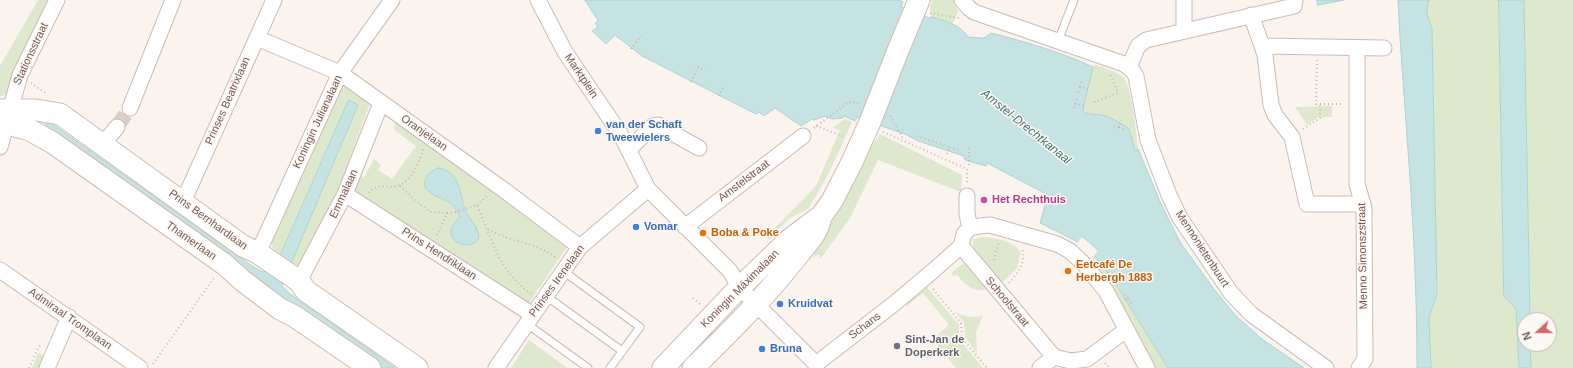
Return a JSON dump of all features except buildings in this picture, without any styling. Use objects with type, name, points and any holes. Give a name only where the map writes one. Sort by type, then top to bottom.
[{"type":"street","name":"Stationsstraat","points":[[0,147],[4,116],[20,75],[58,0]]},
{"type":"street","points":[[130,108],[173,0]]},
{"type":"street","name":"Prinses Beatrixlaan","points":[[183,202],[274,0]]},
{"type":"street","name":"Koningin Julianalaan","points":[[258,253],[340,73],[392,0]]},
{"type":"street","name":"Marktplein","points":[[538,0],[568,56],[614,124],[648,189],[685,227]]},
{"type":"street","points":[[962,0],[969,8],[969,15],[1058,41],[1129,67],[1138,46],[1146,40],[1184,30],[1294,6],[1294,0]]},
{"type":"street","points":[[1184,0],[1184,30]]},
{"type":"street","name":"Koningin Máximalaan","points":[[663,368],[735,280],[822,215],[832,201],[875,125],[899,48],[922,7]]},
{"type":"street","points":[[1251,16],[1265,55],[1271,105],[1275,115],[1292,136],[1307,204],[1364,204]]},
{"type":"street","name":"Oranjelaan","points":[[257,38],[340,73],[580,247]]},
{"type":"street","points":[[1262,46],[1384,48]]},
{"type":"street","name":"Menno Simonszstraat","points":[[1357,48],[1356,184],[1364,204],[1365,359],[1359,368]]},
{"type":"street","name":"Mennonietenbuurt","points":[[1129,67],[1136,76],[1151,147],[1169,195],[1180,218],[1231,293],[1251,314],[1326,368]]},
{"type":"street","name":"Emmalaan","points":[[299,281],[346,194],[381,103]]},
{"type":"street","name":"Prins Bernhardlaan","points":[[4,116],[36,110],[60,114],[243,246],[258,253],[299,281],[306,291],[417,368]]},
{"type":"street","name":"Thamerlaan","points":[[4,116],[53,144],[224,264],[243,281],[280,309],[294,316],[370,368]]},
{"type":"street","points":[[628,149],[653,126],[658,125],[699,148]]},
{"type":"street","points":[[103,144],[117,127]]},
{"type":"street","name":"Amstelstraat","points":[[685,227],[804,136]]},
{"type":"street","name":"Prinses Irenelaan","points":[[496,368],[580,247],[648,189]]},
{"type":"street","name":"Prins Hendriklaan","points":[[346,194],[430,248],[530,319]]},
{"type":"street","points":[[967,196],[967,214],[970,228],[990,225],[1057,244],[1070,251],[1085,265],[1106,291],[1147,368]]},
{"type":"street","name":"Koningin Máximalaan","points":[[693,368],[756,304],[788,268],[818,230],[822,215]]},
{"type":"street","name":"Schans","points":[[685,227],[816,366],[924,279],[961,246],[964,234],[970,228]]},
{"type":"street","name":"Schoolstraat","points":[[961,246],[1054,357]]},
{"type":"street","name":"Admiraal Tromplaan","points":[[0,270],[140,368]]},
{"type":"street","points":[[48,368],[69,317]]},
{"type":"street","points":[[1040,368],[1054,357],[1072,365],[1087,359],[1126,330]]},
{"type":"lane","points":[[1058,41],[1074,0]]},
{"type":"lane","points":[[565,269],[640,327],[610,368]]},
{"type":"lane","points":[[544,298],[622,351]]},
{"type":"lane","points":[[530,319],[588,368]]},
{"type":"path","points":[[922,7],[929,15],[930,13],[969,15]]},
{"type":"path","points":[[631,49],[641,36]]},
{"type":"path","points":[[1317,47],[1316,104],[1357,104]]},
{"type":"path","points":[[691,82],[698,67],[705,70]]},
{"type":"path","points":[[1094,102],[1118,94],[1108,68]]},
{"type":"path","points":[[20,75],[46,93],[48,99]]},
{"type":"path","points":[[1078,92],[1081,82]]},
{"type":"path","points":[[719,96],[724,85]]},
{"type":"path","points":[[1080,86],[1089,89]]},
{"type":"path","points":[[1074,108],[1077,97]]},
{"type":"path","points":[[1075,104],[1084,106]]},
{"type":"path","points":[[1292,136],[1320,118],[1320,104]]},
{"type":"path","points":[[804,136],[828,118]]},
{"type":"path","points":[[1119,127],[1121,120]]},
{"type":"path","points":[[875,125],[883,130],[883,133],[905,141],[967,169],[967,196]]},
{"type":"path","points":[[816,126],[846,137]]},
{"type":"path","points":[[1114,126],[1125,130]]},
{"type":"path","points":[[917,136],[958,150]]},
{"type":"path","points":[[400,186],[413,173],[430,138]]},
{"type":"path","points":[[969,146],[969,165]]},
{"type":"path","points":[[947,154],[949,147]]},
{"type":"path","points":[[362,205],[373,188],[379,186],[400,186],[430,212],[447,213],[477,205],[506,270],[517,282],[544,298]]},
{"type":"path","points":[[430,248],[447,213]]},
{"type":"path","points":[[487,228],[497,235],[546,250],[565,269]]},
{"type":"path","points":[[994,260],[1003,228]]},
{"type":"path","points":[[1000,293],[1020,271],[1024,253],[1021,243],[1024,235]]},
{"type":"path","points":[[150,368],[224,264]]},
{"type":"path","points":[[924,279],[961,323],[962,338],[987,368]]},
{"type":"path","points":[[1128,298],[1131,303]]},
{"type":"path","points":[[29,368],[38,348]]},
{"type":"green space","points":[[38,0],[52,0],[7,95],[0,96],[0,66]]},
{"type":"green space","points":[[930,0],[954,0],[958,11],[953,24],[931,17],[930,8],[932,2]]},
{"type":"green space","points":[[1429,0],[1499,0],[1504,295],[1516,309],[1519,368],[1431,368],[1429,316],[1437,294],[1426,12]]},
{"type":"green space","points":[[1524,0],[1573,0],[1573,368],[1531,368],[1530,352],[1557,352],[1557,312],[1530,312]]},
{"type":"green space","points":[[1095,65],[1117,73],[1123,77],[1126,82],[1131,99],[1136,133],[1138,149],[1135,151],[1129,129],[1127,127],[1107,116],[1084,113],[1083,109],[1093,67]]},
{"type":"green space","points":[[345,82],[371,101],[338,190],[296,271],[290,266],[358,105],[349,101],[279,259],[273,254],[272,242]]},
{"type":"green space","points":[[1332,106],[1332,117],[1318,117],[1307,125],[1295,107]]},
{"type":"green space","points":[[845,119],[852,122],[829,173],[808,209],[790,218],[770,240],[766,237],[816,186],[840,130],[832,128]]},
{"type":"green space","points":[[396,120],[566,244],[567,247],[527,306],[351,191],[358,175],[364,178],[374,159],[381,165],[378,170],[392,179],[416,146],[394,130]],"holes":[[[461,190],[461,198],[470,218],[456,241],[452,234],[452,228],[460,217],[453,206],[443,199]]]},
{"type":"green space","points":[[880,134],[962,175],[961,192],[878,160],[850,218],[821,258],[818,254],[813,259],[816,248],[842,205],[873,143],[877,140]]},
{"type":"green space","points":[[982,237],[998,239],[1009,243],[1018,248],[1021,252],[1017,268],[1000,285],[982,264],[975,251],[973,239]]},
{"type":"green space","points":[[1094,255],[1114,281],[1168,368],[1152,368],[1088,257],[1090,259]]},
{"type":"green space","points":[[965,262],[987,288],[984,290],[976,290],[965,284],[957,275],[953,276],[951,273]]},
{"type":"green space","points":[[925,285],[959,325],[959,339],[983,368],[956,368],[932,339],[949,325],[923,293],[907,306],[904,302]]},
{"type":"green space","points":[[955,312],[972,317],[983,315],[976,332],[977,353],[965,337],[964,322]]},
{"type":"green space","points":[[529,340],[567,368],[511,368]]},
{"type":"green space","points":[[38,353],[45,356],[40,368],[32,368]]},
{"type":"water","name":"Amstel-Drechtkanaal","points":[[585,0],[898,0],[903,2],[901,7],[929,18],[931,17],[952,24],[961,29],[968,37],[984,38],[991,33],[1043,48],[1093,67],[1083,109],[1084,113],[1107,116],[1129,129],[1135,151],[1138,149],[1161,204],[1180,242],[1213,288],[1236,316],[1262,339],[1304,368],[1168,368],[1114,281],[1094,255],[1098,251],[1083,237],[1078,242],[1040,223],[1048,195],[987,163],[986,166],[965,160],[964,156],[918,141],[907,135],[857,117],[855,121],[844,116],[843,118],[832,119],[825,116],[814,120],[812,119],[801,126],[775,108],[764,116],[759,112],[756,114],[642,56],[615,35],[606,44],[592,31],[597,28],[595,23],[598,21]]},
{"type":"water","points":[[1317,0],[1344,0],[1318,5]]},
{"type":"water","points":[[1398,0],[1429,0],[1427,11],[1432,29],[1437,294],[1429,317],[1431,368],[1417,368],[1413,224]]},
{"type":"water","points":[[1499,0],[1524,0],[1530,312],[1517,312],[1517,329],[1516,309],[1504,296]]},
{"type":"water","points":[[349,100],[358,105],[290,266],[279,259]]},
{"type":"water","points":[[48,121],[252,266],[263,272],[270,269],[284,278],[282,286],[289,293],[395,368],[377,368],[42,129]]},
{"type":"water","points":[[438,168],[446,170],[456,179],[464,206],[478,233],[479,238],[471,244],[461,244],[453,239],[451,230],[453,225],[460,217],[448,201],[429,192],[424,186],[428,175]]},
{"type":"water","points":[[1518,352],[1530,352],[1531,368],[1519,368]]},
{"type":"pier","points":[[1082,237],[1098,251],[1093,257],[1092,255],[1095,251],[1083,240],[1079,244],[1077,243]]},
{"type":"tunnel","points":[[117,127],[130,108]]},
{"type":"place","name":"van der Schaft Tweewielers","points":[[598,131]]},
{"type":"place","name":"Het Rechthuis","points":[[984,200]]},
{"type":"place","name":"Vomar","points":[[636,227]]},
{"type":"place","name":"Boba & Poke","points":[[703,233]]},
{"type":"place","name":"Eetcafé De Herbergh 1883","points":[[1068,271]]},
{"type":"place","name":"Kruidvat","points":[[780,304]]},
{"type":"place","name":"Sint-Jan de Doperkerk","points":[[897,346]]},
{"type":"place","name":"Bruna","points":[[762,349]]}]
